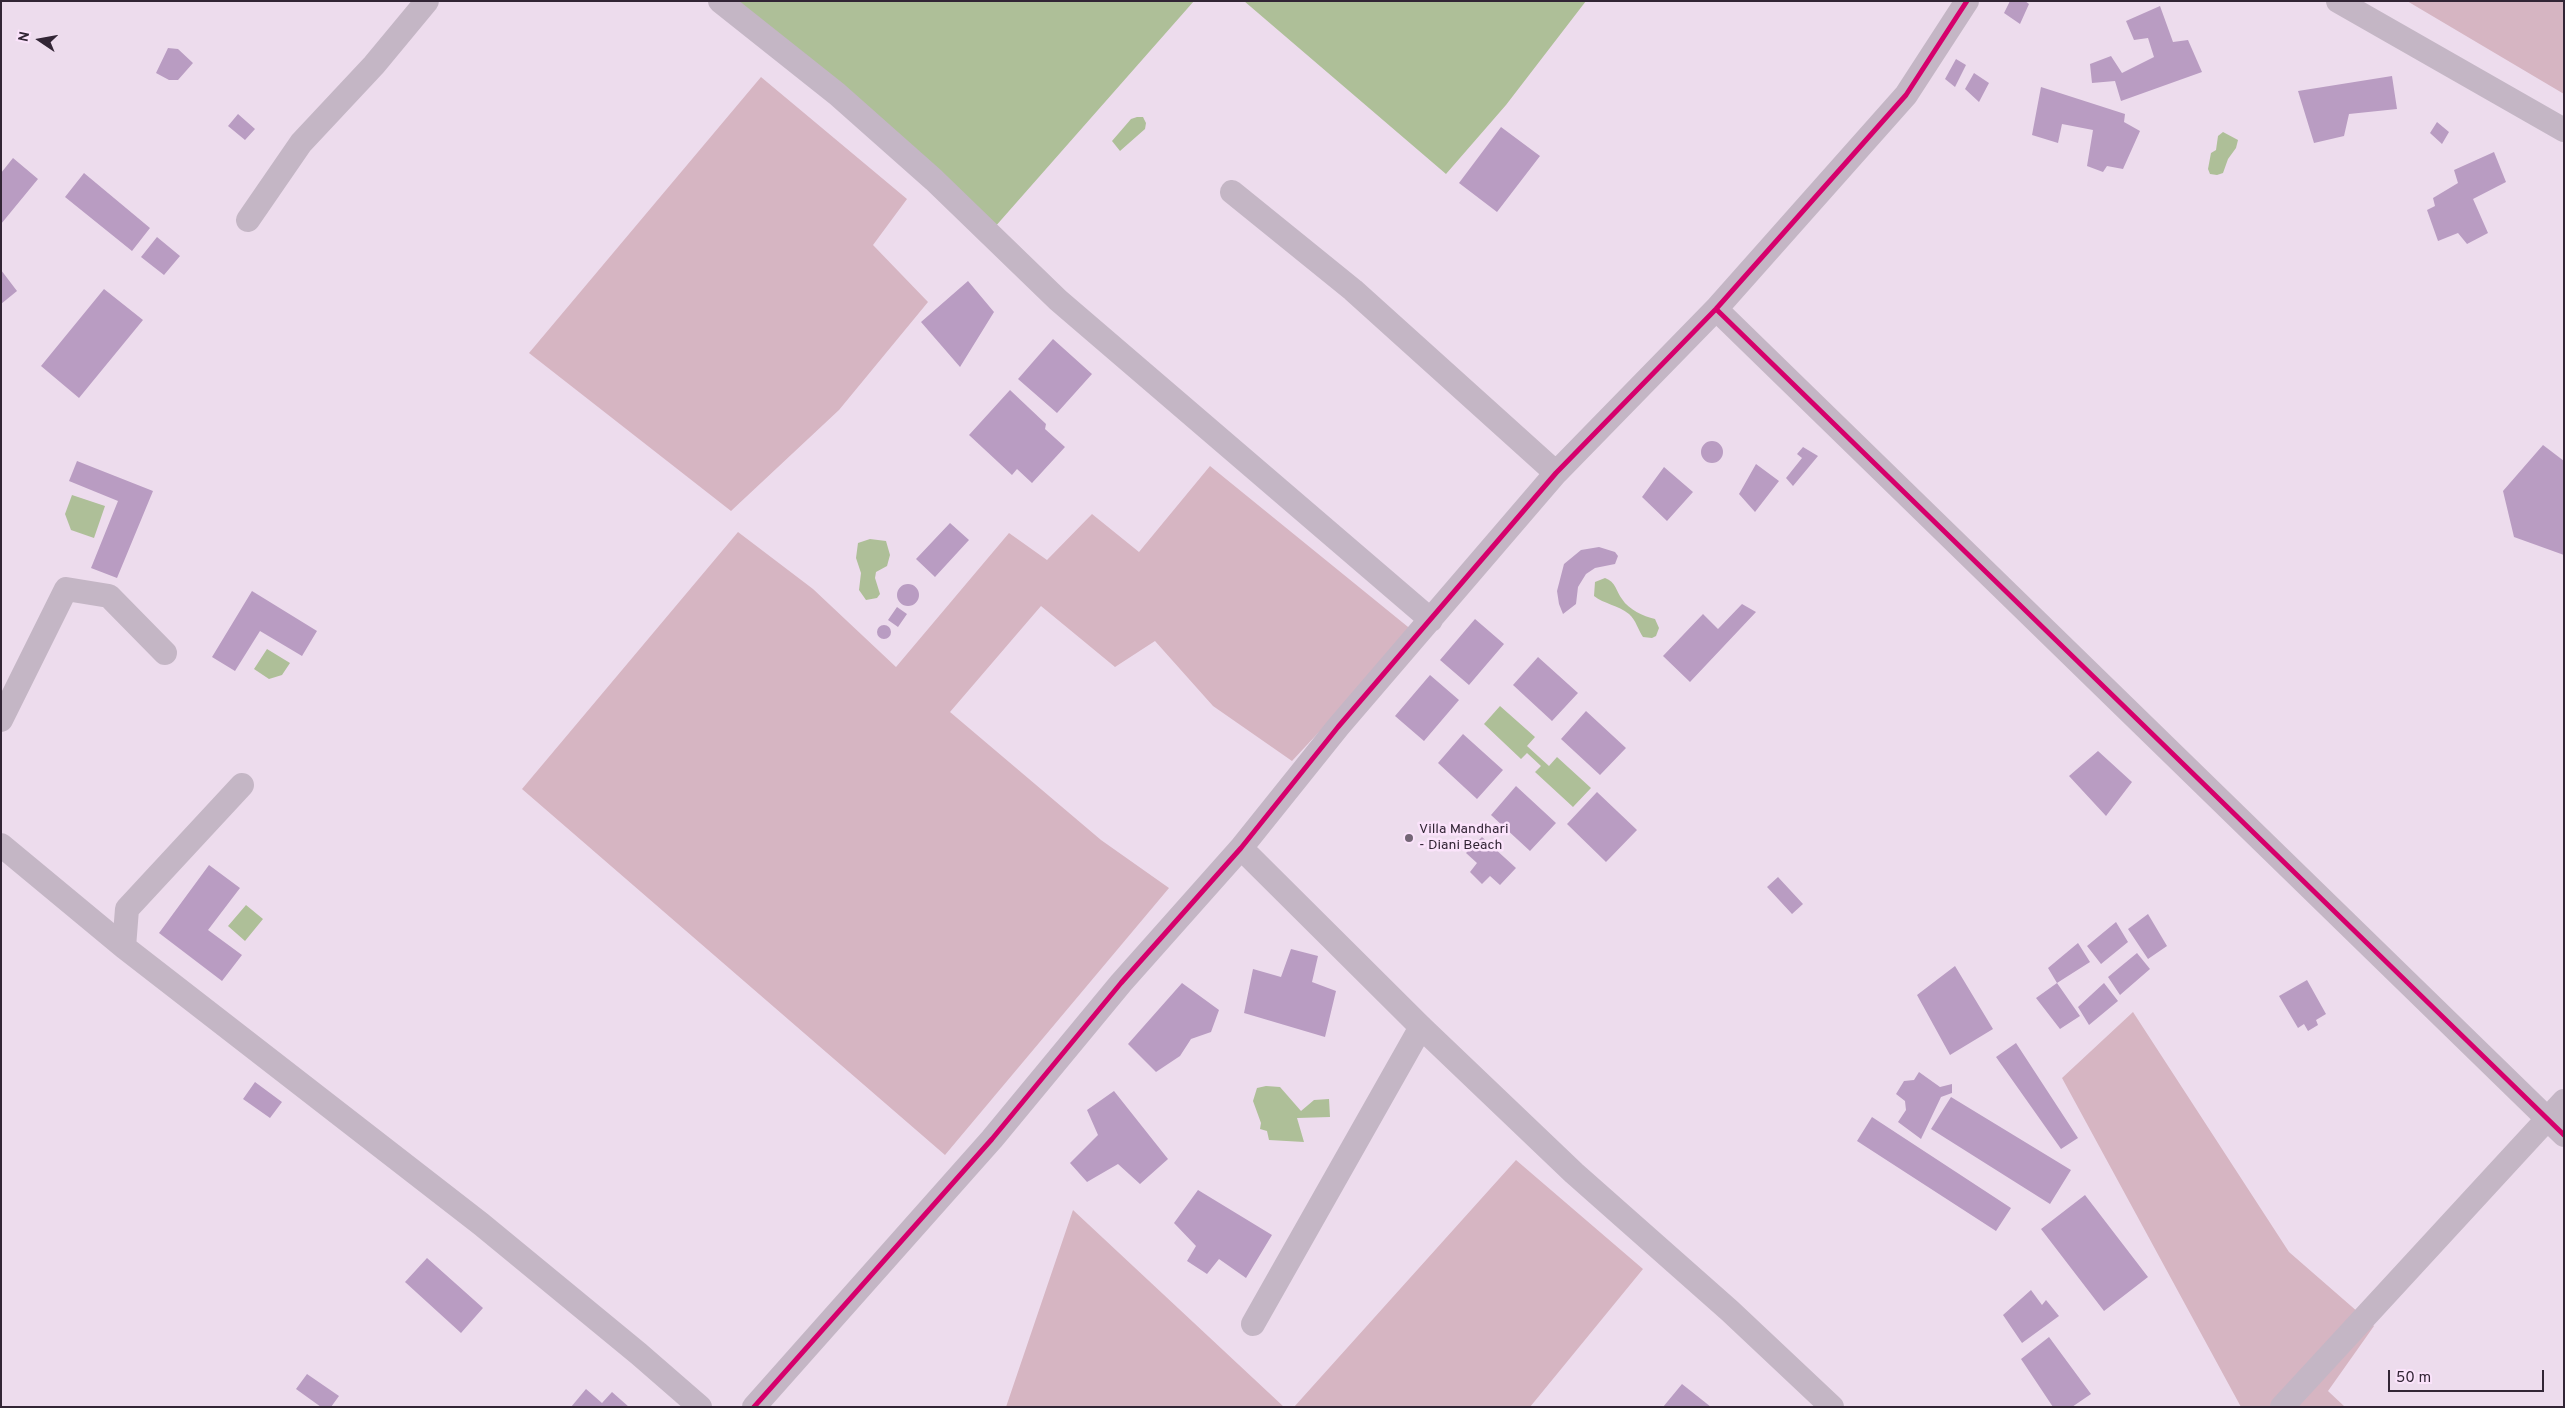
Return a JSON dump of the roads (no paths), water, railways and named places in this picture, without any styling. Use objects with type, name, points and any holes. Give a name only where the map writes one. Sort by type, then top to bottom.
[{"type":"street","points":[[248,220],[301,143],[374,65],[427,1]]},
{"type":"street","points":[[720,1],[844,101],[934,180],[1058,300],[1431,620]]},
{"type":"street","points":[[754,1407],[992,1139],[1121,983],[1242,848],[1338,727],[1556,473],[1716,309],[1906,95],[1967,1]]},
{"type":"street","points":[[2338,1],[2564,130]]},
{"type":"street","points":[[1232,192],[1353,290],[1556,473]]},
{"type":"street","points":[[1716,309],[2555,1127]]},
{"type":"street","points":[[1,720],[66,589],[109,596],[165,653]]},
{"type":"street","points":[[124,946],[127,909],[242,785]]},
{"type":"street","points":[[1,845],[124,946],[473,1218],[639,1354],[700,1407]]},
{"type":"street","points":[[1242,848],[1421,1027],[1574,1173],[1730,1311],[1832,1407]]},
{"type":"street","points":[[1253,1324],[1421,1027]]},
{"type":"street","points":[[2282,1407],[2555,1127],[2564,1101]]},
{"type":"place","name":"Villa Mandhari - Diani Beach","points":[[1409,838]]}]
